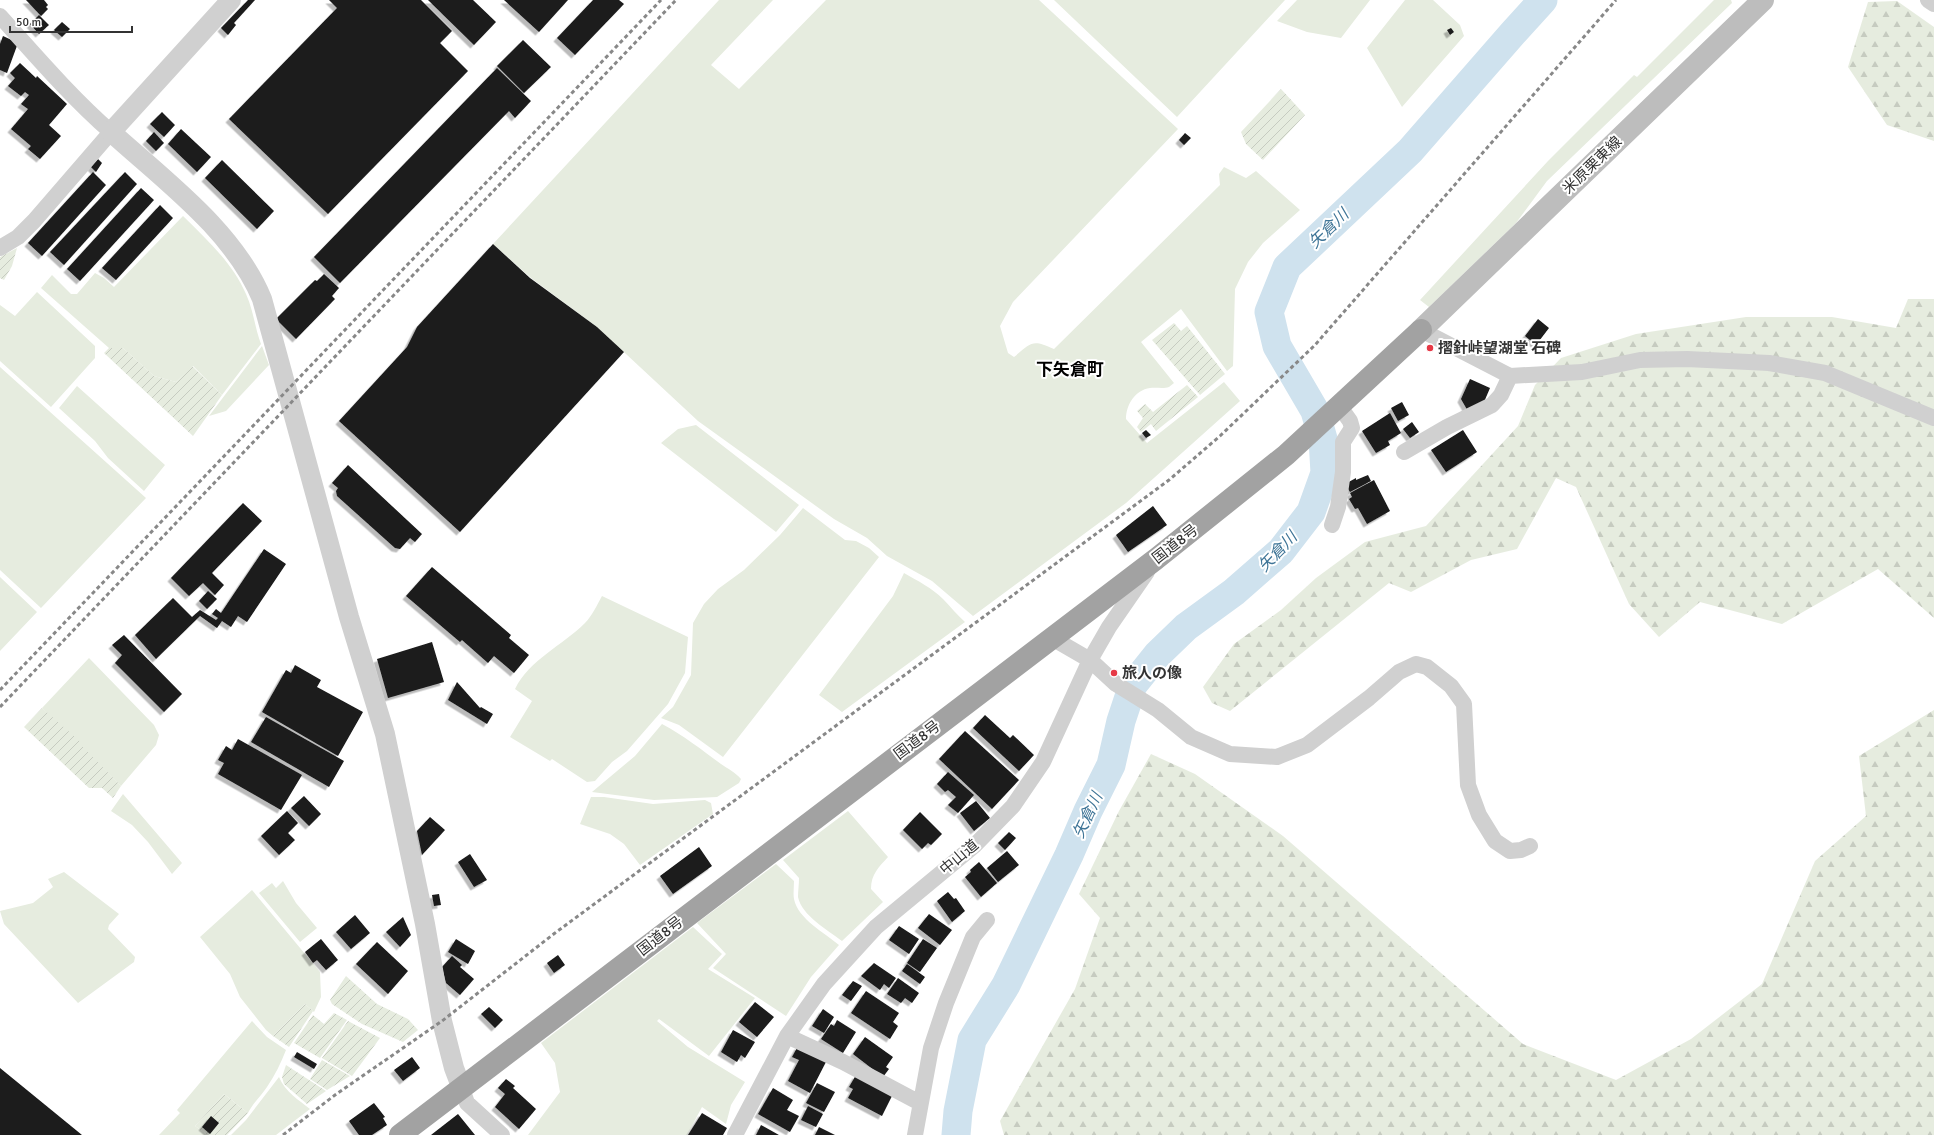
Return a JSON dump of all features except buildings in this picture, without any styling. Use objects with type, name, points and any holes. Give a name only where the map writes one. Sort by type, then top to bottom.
[{"type":"highway","name":"国道8号","points":[[400,1135],[1156,559],[1286,455],[1338,409],[1421,330]]},
{"type":"main road","name":"米原栗東線","points":[[1421,330],[1763,0]]},
{"type":"street","points":[[0,248],[18,237],[34,221],[111,132],[231,0]]},
{"type":"street","points":[[1928,0],[1934,4]]},
{"type":"street","points":[[0,16],[46,69],[88,112],[203,217],[229,244],[253,279],[262,300],[349,617],[385,734],[425,924],[442,1021],[454,1068],[467,1103],[502,1135]]},
{"type":"street","points":[[1421,330],[1510,376],[1582,372],[1640,360],[1687,359],[1769,363],[1825,374],[1934,418]]},
{"type":"street","points":[[1404,452],[1447,427],[1492,405],[1501,395],[1510,376]]},
{"type":"street","points":[[1332,524],[1338,507],[1343,472],[1343,442],[1352,428],[1350,421],[1338,409]]},
{"type":"street","name":"中山道","points":[[735,1135],[787,1036],[824,984],[876,927],[975,844],[1013,806],[1043,762],[1090,660],[1108,627],[1156,559]]},
{"type":"street","points":[[1101,601],[1108,627]]},
{"type":"street","points":[[1052,638],[1090,660],[1116,684],[1158,710],[1191,737],[1230,754],[1277,757],[1307,745],[1369,698],[1399,672],[1416,664],[1427,667],[1451,686],[1464,704],[1468,785],[1479,815],[1495,841],[1510,851],[1522,850],[1530,846]]},
{"type":"street","points":[[915,1135],[931,1048],[946,1003],[973,937],[987,920]]},
{"type":"street","points":[[787,1036],[843,1062],[920,1103]]},
{"type":"green space","points":[[719,0],[773,0],[711,65],[739,89],[826,0],[1039,0],[1178,129],[1013,302],[1000,326],[1008,353],[1014,357],[1029,345],[1036,343],[1054,349],[1220,185],[1219,174],[1224,167],[1246,178],[1256,171],[1300,210],[1263,243],[1248,262],[1235,289],[1233,366],[1227,371],[1181,309],[1141,342],[1174,383],[1169,387],[1145,389],[1136,395],[1132,399],[1126,414],[1126,419],[1147,443],[1224,382],[1240,401],[1126,503],[973,616],[932,581],[887,556],[867,538],[834,519],[698,421],[597,327],[531,278],[493,244]]},
{"type":"green space","points":[[1054,0],[1285,0],[1177,117]]},
{"type":"green space","points":[[1297,0],[1370,0],[1341,38],[1307,32],[1277,21]]},
{"type":"green space","points":[[1405,0],[1433,0],[1460,25],[1464,36],[1402,107],[1367,48]]},
{"type":"green space","points":[[1714,0],[1731,0],[1732,3],[1547,181],[1516,223],[1429,307],[1420,300],[1548,161],[1634,75],[1637,77]]},
{"type":"green space","points":[[1897,1],[1934,27],[1934,141],[1887,125],[1848,67],[1868,2]]},
{"type":"green space","points":[[1281,89],[1305,115],[1263,160],[1246,144],[1241,132]]},
{"type":"green space","points":[[183,216],[218,252],[234,272],[248,300],[261,344],[222,395],[193,366],[176,382],[154,376],[123,348],[109,348],[41,288],[52,275],[71,294],[77,294],[95,273],[104,278],[114,287]]},
{"type":"green space","points":[[17,248],[12,266],[4,280],[0,278],[0,257]]},
{"type":"green space","points":[[37,292],[95,346],[95,358],[51,407],[0,361],[0,305],[15,316]]},
{"type":"green space","points":[[1908,299],[1934,299],[1934,618],[1878,569],[1782,624],[1700,602],[1659,637],[1629,604],[1576,487],[1556,478],[1517,549],[1471,560],[1411,592],[1389,583],[1230,711],[1212,703],[1203,687],[1234,644],[1281,610],[1316,578],[1365,542],[1426,526],[1518,426],[1535,385],[1561,358],[1636,334],[1746,317],[1832,317],[1896,328]]},
{"type":"green space","points":[[1174,323],[1181,331],[1187,326],[1225,374],[1200,395],[1152,340]]},
{"type":"green space","points":[[262,346],[269,365],[226,411],[209,416]]},
{"type":"green space","points":[[109,348],[123,348],[154,376],[176,382],[192,366],[222,395],[193,436],[104,353]]},
{"type":"green space","points":[[0,367],[146,498],[41,608],[0,570]]},
{"type":"green space","points":[[1187,385],[1198,397],[1156,431],[1151,424],[1141,432],[1137,427],[1143,418],[1137,411],[1145,404],[1153,412]]},
{"type":"green space","points":[[77,386],[165,465],[144,491],[108,458],[95,441],[59,408]]},
{"type":"green space","points":[[696,425],[799,505],[776,532],[661,443],[678,429]]},
{"type":"green space","points":[[803,508],[845,540],[856,541],[869,548],[879,557],[723,757],[679,725],[661,718],[673,707],[691,675],[693,623],[704,604],[718,589],[744,570],[780,535]]},
{"type":"green space","points":[[904,573],[934,591],[965,622],[842,712],[819,695],[893,596]]},
{"type":"green space","points":[[0,577],[37,612],[0,651]]},
{"type":"green space","points":[[602,596],[688,637],[685,673],[668,704],[627,751],[612,762],[595,781],[587,782],[552,759],[550,761],[510,737],[532,701],[515,689],[521,678],[538,661],[585,623]]},
{"type":"green space","points":[[89,658],[154,725],[159,735],[156,745],[121,786],[42,708]]},
{"type":"green space","points":[[42,708],[83,744],[82,746],[121,786],[113,798],[102,788],[89,788],[24,727]]},
{"type":"green space","points":[[1934,710],[1934,1135],[1004,1135],[1000,1121],[1075,989],[1100,918],[1079,894],[1119,811],[1151,754],[1195,774],[1283,836],[1523,1044],[1616,1080],[1691,1039],[1762,984],[1815,861],[1866,816],[1859,756]]},
{"type":"green space","points":[[662,724],[734,772],[741,779],[739,783],[717,797],[654,800],[592,792],[635,756]]},
{"type":"green space","points":[[123,794],[182,863],[172,874],[148,842],[132,825],[111,811]]},
{"type":"green space","points":[[591,797],[604,797],[653,804],[705,800],[711,803],[713,814],[640,865],[624,844],[610,834],[580,824]]},
{"type":"green space","points":[[848,811],[888,857],[876,871],[871,884],[871,889],[883,902],[842,941],[816,922],[800,904],[798,897],[799,878],[783,860]]},
{"type":"green space","points":[[776,864],[794,881],[794,899],[801,913],[813,925],[839,945],[811,977],[786,1016],[713,968],[726,954],[697,923]]},
{"type":"green space","points":[[64,872],[119,914],[109,925],[108,929],[135,957],[134,962],[78,1003],[4,924],[0,911],[33,903],[53,887],[48,879]]},
{"type":"green space","points":[[283,881],[296,903],[317,928],[300,942],[259,893],[272,883],[276,888]]},
{"type":"green space","points":[[252,890],[320,972],[321,997],[314,1012],[305,1004],[273,1036],[266,1030],[240,997],[230,974],[200,937]]},
{"type":"green space","points":[[693,927],[722,954],[708,969],[755,998],[709,1056],[659,1019],[657,1021],[688,1047],[745,1082],[731,1105],[726,1124],[702,1107],[687,1135],[528,1135],[560,1092],[555,1063],[541,1043]]},
{"type":"green space","points":[[346,976],[377,1004],[408,1019],[418,1030],[403,1042],[362,1024],[332,1004],[330,1000]]},
{"type":"green space","points":[[305,1004],[313,1011],[289,1047],[273,1036]]},
{"type":"green space","points":[[334,1013],[347,1020],[320,1058],[294,1043],[313,1015],[324,1024]]},
{"type":"green space","points":[[252,1021],[267,1037],[286,1050],[273,1078],[248,1113],[224,1094],[195,1126],[208,1135],[159,1135],[180,1113],[177,1110]]},
{"type":"green space","points":[[348,1021],[380,1038],[352,1076],[322,1058]]},
{"type":"green space","points":[[322,1060],[350,1076],[327,1090],[310,1079]]},
{"type":"green space","points":[[286,1065],[326,1091],[307,1104],[284,1084],[282,1077]]},
{"type":"green space","points":[[279,1077],[285,1087],[310,1109],[276,1135],[231,1135],[246,1120]]},
{"type":"green space","points":[[224,1094],[248,1113],[227,1135],[208,1135],[195,1126]]},
{"type":"waterway","name":"矢倉川","points":[[956,1135],[958,1111],[972,1040],[1006,985],[1111,765],[1121,721],[1133,685],[1157,655],[1186,627],[1234,592],[1281,551],[1311,512],[1325,473],[1323,439],[1315,411],[1277,346],[1269,312],[1287,267],[1410,151],[1543,0]]},
{"type":"railway","points":[[0,690],[661,0]]},
{"type":"railway","points":[[0,707],[676,0]]},
{"type":"railway","points":[[283,1135],[335,1095],[442,1021],[555,933],[1169,480],[1220,436],[1315,345],[1616,0]]},
{"type":"place","name":"摺針峠望湖堂 石碑","points":[[1430,348]]},
{"type":"place","name":"旅人の像","points":[[1114,673]]},
{"type":"district","name":"下矢倉町","points":[[1070,369]]}]
